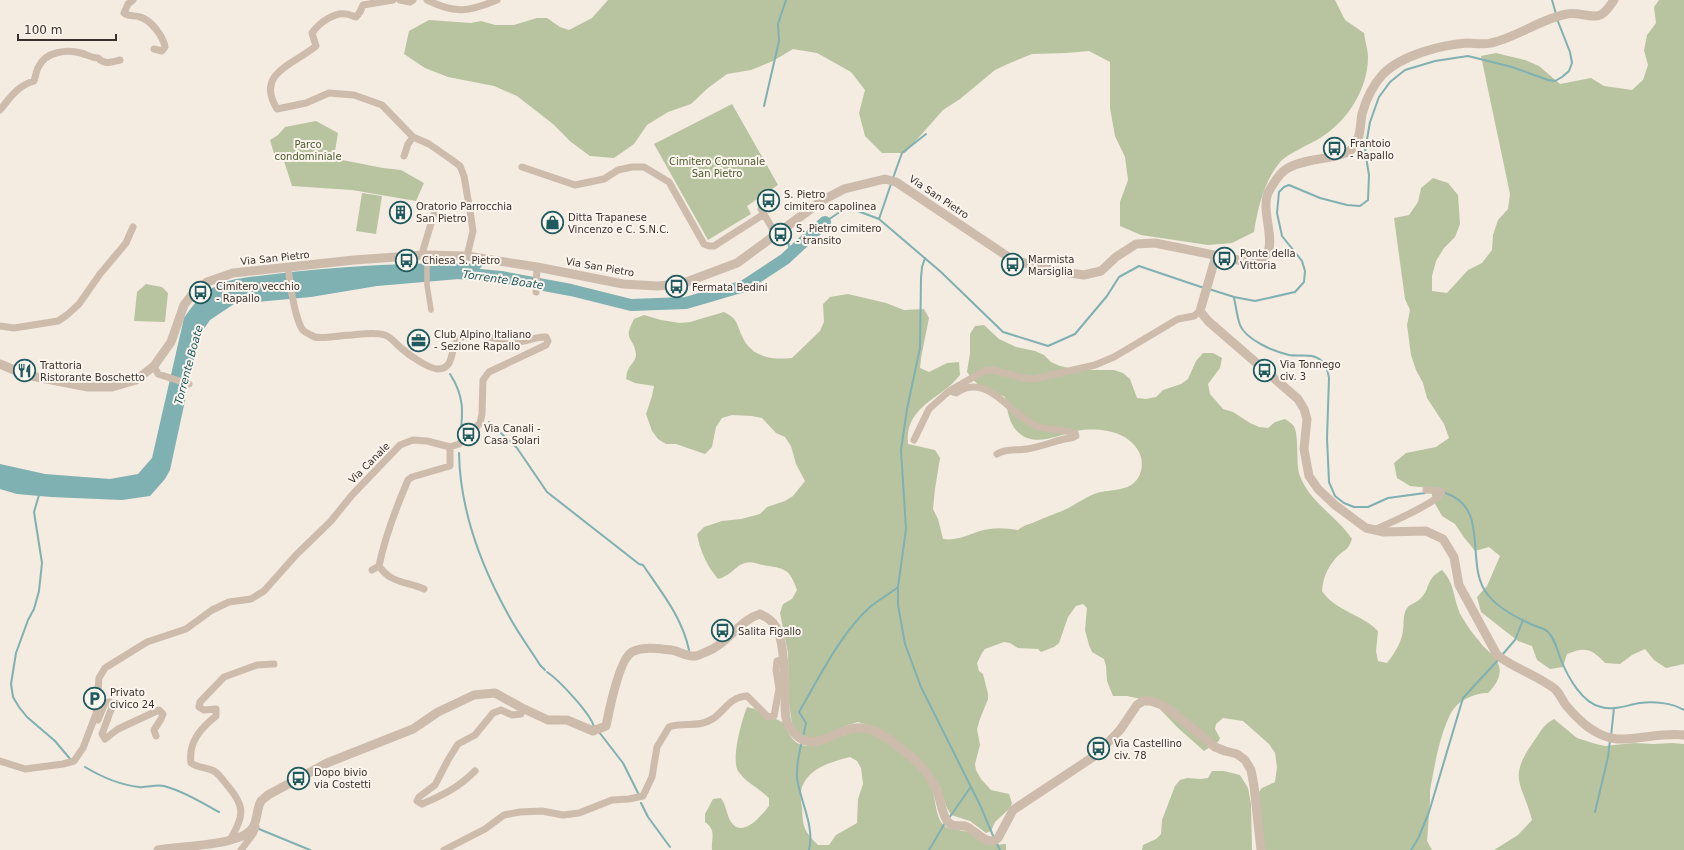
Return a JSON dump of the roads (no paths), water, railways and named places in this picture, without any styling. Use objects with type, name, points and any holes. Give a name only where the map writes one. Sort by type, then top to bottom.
[{"type":"street","points":[[133,0],[128,4],[124,13],[142,18],[150,24],[164,41],[165,47],[162,51],[154,48]]},
{"type":"street","points":[[393,0],[363,5],[356,17],[348,14],[333,16],[315,28],[312,33],[316,46],[306,55],[286,66],[277,75],[270,87],[271,98],[277,109],[306,102],[329,94],[354,95],[382,105],[413,137],[429,144],[460,166],[464,176],[472,232],[467,256]]},
{"type":"street","points":[[400,0],[410,2],[413,0]]},
{"type":"street","points":[[427,0],[442,7],[454,10],[479,8],[497,0]]},
{"type":"street","name":"Via San Pietro","points":[[0,364],[26,375],[88,387],[112,387],[136,380],[154,366],[171,342],[184,305],[201,285],[215,278],[233,273],[467,256],[537,267],[623,284],[671,286],[695,280],[737,263],[755,251],[775,233],[822,200],[844,189],[885,179],[896,182],[1013,260],[1056,271],[1084,275],[1101,271],[1116,257],[1136,244],[1155,243],[1215,260],[1249,262],[1259,260],[1266,255],[1270,248],[1271,242],[1265,202],[1269,191],[1280,174],[1288,168],[1313,160],[1340,155],[1353,149],[1357,144],[1362,114],[1372,90],[1383,74],[1400,61],[1432,50],[1466,43],[1490,44],[1525,31],[1550,18],[1568,13],[1593,16],[1602,14],[1614,0]]},
{"type":"street","points":[[0,110],[17,89],[34,81],[39,66],[52,54],[72,51],[82,53],[91,58],[98,58],[101,62],[120,60]]},
{"type":"street","points":[[404,156],[408,144],[413,137]]},
{"type":"street","points":[[522,167],[575,184],[604,178],[618,170],[632,167],[644,168],[669,182],[704,244],[714,246],[762,212],[775,233]]},
{"type":"street","points":[[431,310],[423,250],[434,214]]},
{"type":"street","points":[[0,326],[14,328],[58,321],[67,315],[79,304],[100,274],[126,243],[133,227]]},
{"type":"street","points":[[914,440],[929,409],[964,381],[984,371],[992,370],[1023,378],[1034,379],[1095,365],[1114,357],[1178,319],[1194,316],[1200,311],[1215,260]]},
{"type":"street","points":[[536,289],[537,267]]},
{"type":"street","points":[[288,269],[292,300],[302,329],[306,333],[317,337],[381,334],[387,336],[402,349],[429,366],[439,369],[446,367],[450,363],[456,343],[462,337],[475,336],[516,342],[546,337],[548,341],[546,345],[489,372],[483,380],[480,422],[459,444],[450,447],[450,466],[412,477],[408,480],[382,548],[379,566],[384,573],[394,580],[415,585],[424,589]]},
{"type":"street","points":[[1200,311],[1208,321],[1298,399],[1304,409],[1307,419],[1304,450],[1309,476],[1318,489],[1335,506],[1366,528],[1384,532],[1426,531],[1443,539],[1454,557],[1460,585],[1497,655],[1507,663],[1542,681],[1556,691],[1589,728],[1600,734],[1617,739],[1684,735]]},
{"type":"street","points":[[154,366],[158,374],[189,384]]},
{"type":"street","points":[[950,391],[956,393],[962,388],[970,387],[988,390],[998,395],[1021,418],[1035,425],[1075,433],[1076,436],[1074,438],[1026,450],[1012,449],[996,454]]},
{"type":"street","name":"Via Canale","points":[[0,761],[25,769],[74,761],[83,748],[96,714],[99,678],[105,668],[147,642],[186,629],[212,610],[229,602],[251,599],[264,592],[296,555],[331,521],[352,494],[400,446],[413,440],[427,441],[450,447]]},
{"type":"street","points":[[1374,530],[1430,503],[1439,497],[1442,491],[1426,490]]},
{"type":"street","points":[[372,570],[379,566]]},
{"type":"street","points":[[158,850],[179,849],[222,842],[240,836],[251,830],[261,802],[268,795],[327,763],[413,729],[438,712],[474,695],[495,694],[548,720],[567,720],[593,731],[606,726],[612,697],[624,661],[631,652],[644,649],[673,650],[694,656],[709,651],[725,640],[750,617],[760,614],[769,618],[777,628],[781,642],[785,709],[788,726],[797,738],[809,743],[820,741],[852,728],[865,728],[880,734],[910,755],[929,776],[938,792],[945,817],[949,823],[954,826],[965,826],[984,839],[991,841],[998,838],[1013,810],[1096,755],[1120,730],[1137,705],[1143,702],[1151,701],[1162,705],[1215,746],[1225,751],[1237,754],[1245,760],[1251,770],[1253,781],[1261,850]]},
{"type":"street","points":[[444,850],[485,829],[504,815],[520,812],[542,811],[563,815],[578,813],[612,800],[643,796],[652,777],[658,747],[669,727],[676,724],[697,725],[714,718],[738,696],[747,696],[758,705],[768,717],[774,716],[779,689],[776,665],[777,661],[782,660]]},
{"type":"street","points":[[230,840],[241,820],[240,804],[237,796],[215,772],[196,767],[191,763],[191,745],[199,731],[216,716],[216,709],[204,710],[199,707],[200,702],[224,677],[257,665],[274,664]]},
{"type":"street","points":[[94,718],[98,720],[105,703],[110,702],[112,707],[102,734],[105,739],[118,729],[158,710],[163,714],[154,730],[156,736]]},
{"type":"street","points":[[475,771],[463,784],[448,793],[422,804],[417,801],[419,797],[435,785],[458,744],[475,735],[492,713],[501,710],[512,715],[521,714],[522,708]]},
{"type":"street","points":[[241,850],[255,830],[255,821]]},
{"type":"water","points":[[445,263],[484,264],[471,278],[377,286],[311,297],[234,304],[210,320],[199,336],[170,470],[165,479],[150,496],[122,500],[51,497],[17,494],[0,489],[0,464],[45,474],[110,479],[138,474],[152,458],[184,318],[202,296],[216,286],[237,279],[317,269]]},
{"type":"waterway","points":[[764,106],[779,41],[778,24],[786,0]]},
{"type":"waterway","points":[[1552,0],[1556,14]]},
{"type":"waterway","points":[[1209,289],[1234,297],[1255,301],[1295,292],[1304,282],[1305,271],[1302,261],[1282,236],[1277,213],[1279,192],[1284,187],[1289,185],[1320,198],[1347,205],[1360,206],[1368,200],[1369,175],[1365,151],[1370,122],[1379,97],[1390,82],[1405,70],[1435,61],[1468,56],[1512,67],[1548,80],[1555,81],[1569,71],[1572,63],[1570,52],[1557,19]]},
{"type":"waterway","points":[[893,178],[902,153],[926,134]]},
{"type":"waterway","points":[[879,219],[891,184]]},
{"type":"waterway","points":[[825,222],[847,207],[879,219],[941,272],[1003,332],[1048,346],[1075,334],[1107,296],[1119,277],[1139,266],[1204,288]]},
{"type":"waterway","name":"Torrente Boate","points":[[458,273],[501,277],[571,290],[631,305],[686,303],[744,286],[785,259],[825,222]]},
{"type":"waterway","points":[[785,232],[791,253]]},
{"type":"waterway","points":[[925,258],[921,278],[920,348],[907,409],[901,450],[906,529],[898,587],[898,605],[905,644],[921,687],[980,805],[994,838]]},
{"type":"waterway","points":[[1234,298],[1240,325],[1248,336],[1269,348],[1283,353],[1289,355],[1306,355],[1318,358],[1324,363],[1328,371],[1329,378],[1327,438],[1329,482],[1335,496],[1344,503],[1354,507],[1368,507],[1388,498],[1425,493]]},
{"type":"waterway","points":[[450,374],[455,382],[461,398],[462,421],[460,439]]},
{"type":"waterway","points":[[489,422],[517,448],[547,492],[639,564],[643,565],[664,595],[682,627],[689,650]]},
{"type":"waterway","points":[[459,453],[463,496],[481,558],[499,597],[520,635],[545,670]]},
{"type":"waterway","points":[[1445,493],[1459,500],[1468,511],[1473,524],[1477,569],[1481,583],[1488,595],[1497,605],[1509,613],[1545,630],[1550,634],[1568,674],[1582,695],[1594,705],[1606,708],[1616,708],[1651,702],[1668,704],[1684,710]]},
{"type":"waterway","points":[[39,495],[34,512],[42,563],[39,591],[34,609],[28,620],[16,653],[11,684],[13,697],[19,707],[27,717],[55,741],[71,760]]},
{"type":"waterway","points":[[803,737],[806,723],[799,712],[831,657],[859,618],[870,607],[898,587]]},
{"type":"waterway","points":[[1502,655],[1515,640],[1523,620]]},
{"type":"waterway","points":[[1411,850],[1418,839],[1429,812],[1463,698],[1498,660]]},
{"type":"waterway","points":[[547,672],[574,698],[592,721],[594,727]]},
{"type":"waterway","points":[[1611,736],[1614,708]]},
{"type":"waterway","points":[[599,732],[623,763],[639,795]]},
{"type":"waterway","points":[[1595,812],[1608,757],[1610,740]]},
{"type":"waterway","points":[[802,741],[797,764],[797,778],[809,823],[809,850]]},
{"type":"waterway","points":[[85,767],[104,777],[132,786],[164,786],[171,788],[219,812]]},
{"type":"waterway","points":[[949,818],[970,788]]},
{"type":"waterway","points":[[641,803],[648,817],[670,847]]},
{"type":"waterway","points":[[929,850],[945,823]]},
{"type":"waterway","points":[[259,829],[310,850]]},
{"type":"waterway","points":[[996,842],[1000,850]]},
{"type":"place","name":"Frantoio - Rapallo","points":[[1334,149]]},
{"type":"place","name":"S. Pietro cimitero capolinea","points":[[768,200]]},
{"type":"place","name":"Oratorio Parrocchia San Pietro","points":[[401,212]]},
{"type":"place","name":"Ditta Trapanese Vincenzo e C. S.N.C.","points":[[552,223]]},
{"type":"place","name":"S. Pietro cimitero - transito","points":[[780,234]]},
{"type":"place","name":"Ponte della Vittoria","points":[[1224,259]]},
{"type":"place","name":"Chiesa S. Pietro","points":[[407,260]]},
{"type":"place","name":"Marmista Marsiglia","points":[[1013,265]]},
{"type":"place","name":"Fermata Bedini","points":[[676,287]]},
{"type":"place","name":"Cimitero vecchio - Rapallo","points":[[201,292]]},
{"type":"place","name":"Club Alpino Italiano - Sezione Rapallo","points":[[419,340]]},
{"type":"place","name":"Via Tonnego civ. 3","points":[[1264,370]]},
{"type":"place","name":"Trattoria Ristorante Boschetto","points":[[25,371]]},
{"type":"place","name":"Via Canali - Casa Solari","points":[[468,434]]},
{"type":"place","name":"Salita Figallo","points":[[723,631]]},
{"type":"place","name":"Privato civico 24","points":[[94,698]]},
{"type":"place","name":"Via Castellino civ. 78","points":[[1098,749]]},
{"type":"place","name":"Dopo bivio via Costetti","points":[[299,778]]},
{"type":"park label","name":"Parco condominiale","points":[[308,150]]},
{"type":"park label","name":"Cimitero Comunale San Pietro","points":[[717,166]]}]
